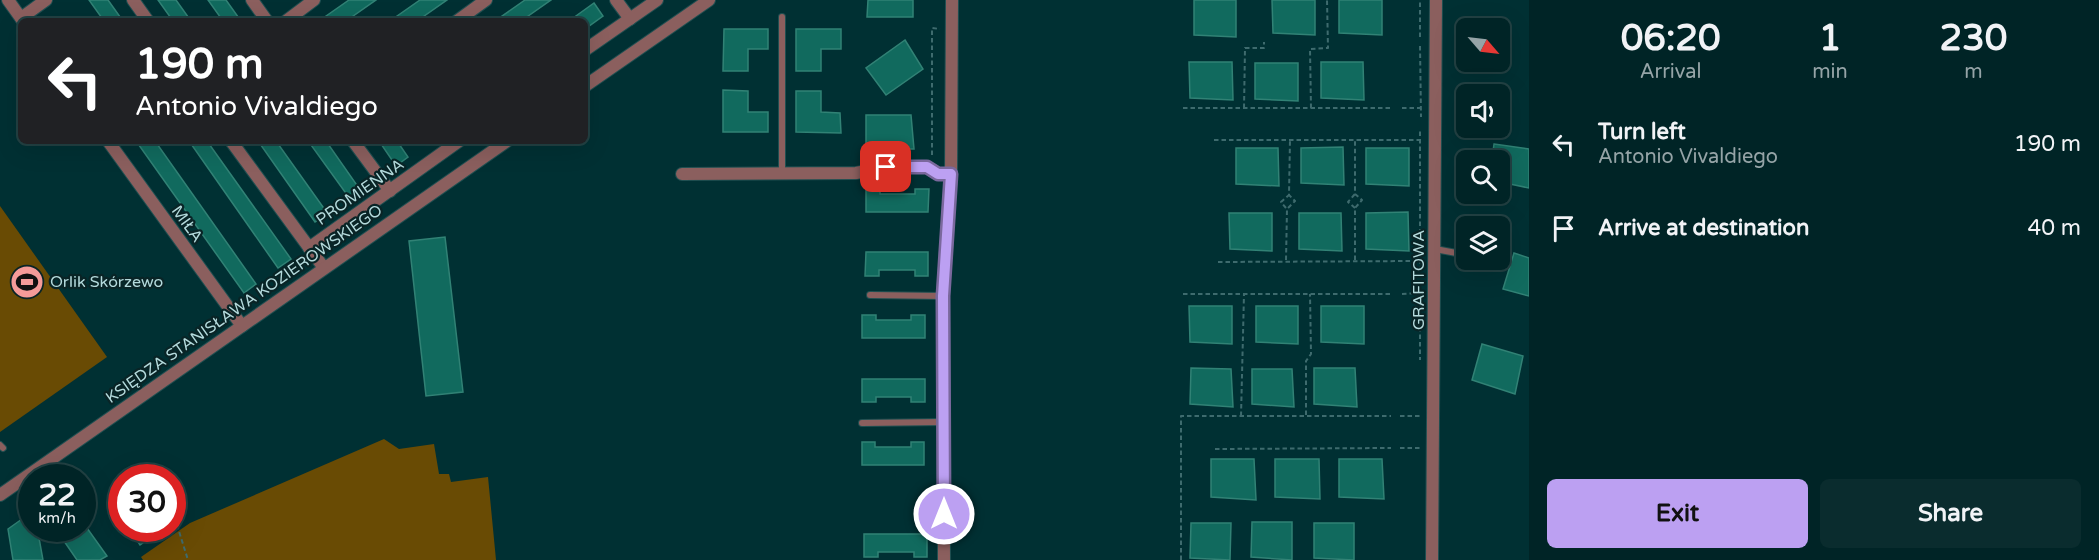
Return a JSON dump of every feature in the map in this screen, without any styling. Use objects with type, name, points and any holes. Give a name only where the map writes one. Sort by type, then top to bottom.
[{"type":"street","points":[[8,0],[21,18]]},
{"type":"street","points":[[23,18],[46,0]]},
{"type":"street","points":[[133,0],[146,18]]},
{"type":"street","points":[[252,0],[265,18]]},
{"type":"street","points":[[290,18],[314,0]]},
{"type":"street","points":[[461,18],[486,0]]},
{"type":"street","points":[[616,0],[630,19]]},
{"type":"street","points":[[588,48],[657,0]]},
{"type":"street","points":[[588,85],[710,0]]},
{"type":"street","points":[[944,560],[943,296],[951,174],[952,0]]},
{"type":"street","name":"GRAFITOWA","points":[[1432,560],[1436,0]]},
{"type":"street","name":"MIŁA","points":[[110,144],[242,326]]},
{"type":"street","points":[[233,144],[324,268]]},
{"type":"street","points":[[355,144],[390,191]]},
{"type":"street","name":"PROMIENNA","points":[[309,248],[455,144]]},
{"type":"street","name":"KSIĘDZA STANISŁAWA KOZIEROWSKIEGO","points":[[0,495],[503,144]]},
{"type":"street","points":[[682,174],[856,173],[886,167],[927,167],[938,174],[951,174]]},
{"type":"lane","points":[[782,17],[782,174]]},
{"type":"lane","points":[[1436,249],[1456,253]]},
{"type":"lane","points":[[870,295],[943,296]]},
{"type":"lane","points":[[862,423],[944,422]]},
{"type":"path","points":[[1311,108],[1310,49],[1328,48],[1327,0]]},
{"type":"path","points":[[1420,0],[1420,37]]},
{"type":"path","points":[[932,170],[932,28],[952,29]]},
{"type":"path","points":[[1244,108],[1245,48],[1264,48],[1264,42]]},
{"type":"path","points":[[1420,46],[1421,117]]},
{"type":"path","points":[[1183,108],[1392,108]]},
{"type":"path","points":[[1402,108],[1421,108]]},
{"type":"path","points":[[1420,130],[1420,271]]},
{"type":"path","points":[[1214,140],[1420,140]]},
{"type":"path","points":[[1287,209],[1295,201],[1289,195],[1290,140]]},
{"type":"path","points":[[1355,140],[1355,194],[1348,202],[1355,208]]},
{"type":"path","points":[[1355,194],[1362,200],[1355,208],[1355,261]]},
{"type":"path","points":[[1286,262],[1287,209],[1281,202],[1289,195]]},
{"type":"path","points":[[1218,262],[1420,261]]},
{"type":"path","points":[[1420,282],[1420,361]]},
{"type":"path","points":[[1402,294],[1420,293]]},
{"type":"path","points":[[1183,294],[1393,294]]},
{"type":"path","points":[[1241,416],[1244,294]]},
{"type":"path","points":[[1306,416],[1306,361],[1311,354],[1310,294]]},
{"type":"path","points":[[1420,405],[1420,426]]},
{"type":"path","points":[[1181,560],[1181,416],[1391,417]]},
{"type":"path","points":[[1400,416],[1420,417]]},
{"type":"path","points":[[1215,449],[1391,448]]},
{"type":"path","points":[[1400,448],[1420,448]]},
{"type":"path","points":[[182,542],[188,560]]},
{"type":"shaded area","name":"Orlik Skórzewo","points":[[0,206],[107,357],[0,432]]},
{"type":"shaded area","points":[[384,439],[399,449],[434,444],[439,474],[449,474],[451,482],[488,477],[496,560],[143,560],[141,557],[163,542],[186,542],[186,526]]},
{"type":"building","points":[[89,0],[108,0],[121,18],[102,18]]},
{"type":"building","points":[[158,0],[176,0],[189,18],[171,18]]},
{"type":"building","points":[[208,0],[226,0],[239,18],[221,18]]},
{"type":"building","points":[[349,0],[376,0],[350,18],[323,18]]},
{"type":"building","points":[[420,0],[447,0],[421,18],[394,18]]},
{"type":"building","points":[[525,0],[551,0],[525,18],[499,18]]},
{"type":"building","points":[[868,0],[913,0],[913,17],[867,17]]},
{"type":"building","points":[[1194,0],[1236,0],[1236,37],[1194,35]]},
{"type":"building","points":[[1272,0],[1315,0],[1315,35],[1273,33]]},
{"type":"building","points":[[1339,0],[1382,0],[1382,35],[1339,33]]},
{"type":"building","points":[[594,3],[603,16],[588,27],[588,18],[573,18]]},
{"type":"building","points":[[724,29],[768,29],[768,49],[748,49],[748,71],[723,71]]},
{"type":"building","points":[[796,29],[841,29],[841,49],[821,49],[821,71],[796,71]]},
{"type":"building","points":[[905,40],[923,69],[886,95],[866,68]]},
{"type":"building","points":[[1189,62],[1232,62],[1233,100],[1190,98]]},
{"type":"building","points":[[1321,62],[1363,62],[1364,100],[1321,98]]},
{"type":"building","points":[[1255,63],[1298,63],[1298,101],[1255,99]]},
{"type":"building","points":[[723,90],[748,91],[748,112],[768,112],[768,132],[723,132]]},
{"type":"building","points":[[796,91],[821,91],[821,112],[840,113],[841,133],[796,132]]},
{"type":"building","points":[[866,115],[911,115],[914,149],[866,149]]},
{"type":"building","points":[[138,144],[157,144],[256,284],[244,293]]},
{"type":"building","points":[[191,144],[209,144],[291,259],[278,268]]},
{"type":"building","points":[[260,144],[278,144],[328,214],[315,222]]},
{"type":"building","points":[[328,144],[361,191],[350,199],[311,145]]},
{"type":"building","points":[[381,144],[399,144],[408,157],[396,166]]},
{"type":"building","points":[[1494,144],[1529,149],[1529,188],[1510,184],[1510,150],[1493,150]]},
{"type":"building","points":[[1343,147],[1344,185],[1301,183],[1301,148]]},
{"type":"building","points":[[1236,148],[1278,148],[1279,186],[1236,184]]},
{"type":"building","points":[[1366,148],[1409,148],[1409,186],[1366,184]]},
{"type":"building","points":[[866,189],[880,189],[880,194],[915,194],[915,189],[929,189],[928,212],[866,212]]},
{"type":"building","points":[[1408,212],[1409,251],[1366,249],[1366,213]]},
{"type":"building","points":[[1229,213],[1272,213],[1272,251],[1230,249]]},
{"type":"building","points":[[1299,213],[1341,213],[1342,251],[1299,249]]},
{"type":"building","points":[[445,237],[463,392],[426,396],[409,241]]},
{"type":"building","points":[[866,252],[928,252],[928,276],[915,276],[915,270],[879,270],[879,276],[865,276]]},
{"type":"building","points":[[1514,253],[1529,258],[1529,296],[1503,289]]},
{"type":"building","points":[[1189,306],[1232,306],[1232,344],[1190,342]]},
{"type":"building","points":[[1256,306],[1298,306],[1298,344],[1256,342]]},
{"type":"building","points":[[1321,306],[1364,306],[1364,344],[1321,342]]},
{"type":"building","points":[[862,315],[876,315],[876,320],[911,320],[911,315],[925,315],[925,338],[862,338]]},
{"type":"building","points":[[1482,344],[1523,356],[1515,394],[1472,380]]},
{"type":"building","points":[[1191,368],[1231,369],[1233,407],[1190,404]]},
{"type":"building","points":[[1314,368],[1355,368],[1357,407],[1314,404]]},
{"type":"building","points":[[1252,369],[1292,369],[1294,407],[1252,404]]},
{"type":"building","points":[[862,379],[925,379],[925,402],[911,402],[911,397],[876,397],[876,402],[862,402]]},
{"type":"building","points":[[862,442],[875,442],[875,447],[911,447],[911,442],[924,442],[924,465],[862,465]]},
{"type":"building","points":[[1211,459],[1254,459],[1256,500],[1211,497]]},
{"type":"building","points":[[1275,459],[1319,459],[1320,499],[1275,497]]},
{"type":"building","points":[[1339,459],[1382,459],[1384,499],[1339,497]]},
{"type":"building","points":[[18,522],[18,542],[40,542],[43,560],[13,560],[8,529]]},
{"type":"building","points":[[1252,522],[1292,522],[1292,560],[1251,557]]},
{"type":"building","points":[[1191,523],[1231,523],[1230,560],[1190,558]]},
{"type":"building","points":[[1314,523],[1354,523],[1354,560],[1314,558]]},
{"type":"building","points":[[864,534],[927,534],[927,557],[914,557],[914,552],[878,552],[878,557],[864,557]]},
{"type":"building","points":[[96,541],[107,556],[100,560],[77,560],[65,542]]},
{"type":"place","name":"Orlik Skórzewo","points":[[27,282]]},
{"type":"route","points":[[886,167],[927,167],[938,174],[951,174],[943,296],[944,514]]}]
